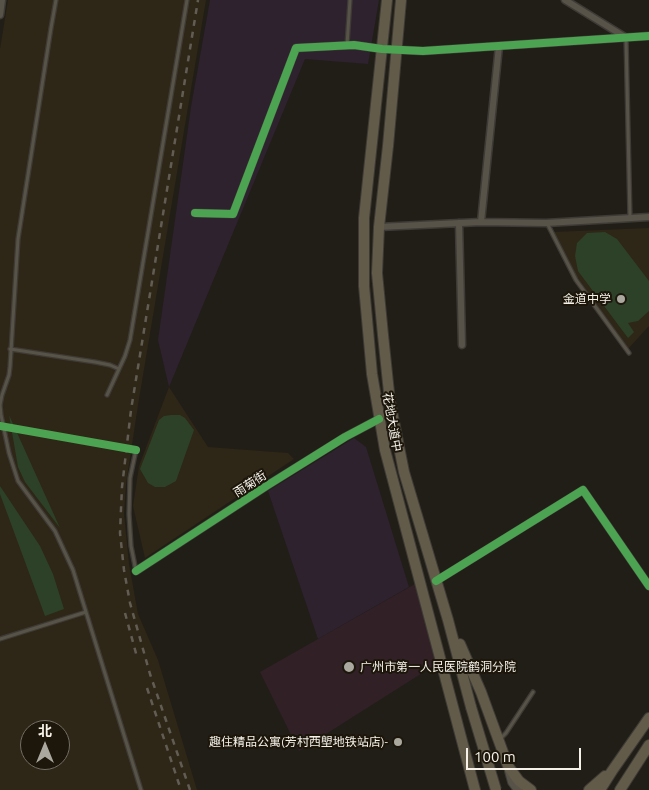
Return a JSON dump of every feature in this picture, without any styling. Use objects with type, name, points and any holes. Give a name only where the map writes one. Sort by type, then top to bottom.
[{"type":"main road","name":"花地大道中","points":[[387,0],[364,218],[364,286],[372,374],[379,419],[394,486],[475,790]]},
{"type":"main road","name":"花地大道中","points":[[401,0],[379,227],[378,290],[390,402],[404,472],[496,790]]},
{"type":"main road","points":[[445,611],[481,692],[508,766],[519,781],[531,790]]},
{"type":"main road","points":[[600,790],[649,718]]},
{"type":"main road","points":[[618,790],[649,745]]},
{"type":"main road","points":[[589,790],[612,771]]},
{"type":"street","points":[[0,15],[2,0]]},
{"type":"street","points":[[565,0],[626,37]]},
{"type":"street","points":[[195,213],[233,214],[296,48],[347,46],[397,51],[422,51],[649,36]]},
{"type":"street","points":[[481,222],[499,46]]},
{"type":"street","points":[[379,227],[481,222],[546,223],[649,217]]},
{"type":"street","points":[[459,224],[462,345]]},
{"type":"street","name":"雨菊街","points":[[136,571],[345,437],[379,419]]},
{"type":"street","points":[[436,581],[583,490],[649,586]]},
{"type":"street","points":[[508,766],[512,782],[518,790]]},
{"type":"lane","points":[[56,0],[18,239],[9,375],[0,405],[13,468],[18,481],[45,517],[61,543],[73,570],[141,790]]},
{"type":"lane","points":[[107,395],[128,347],[132,332],[187,0]]},
{"type":"lane","points":[[347,46],[350,0]]},
{"type":"lane","points":[[626,37],[630,218]]},
{"type":"lane","points":[[546,223],[576,280],[629,354]]},
{"type":"lane","points":[[10,349],[95,362],[119,369]]},
{"type":"lane","points":[[136,450],[130,478],[129,514],[131,546],[136,571]]},
{"type":"lane","points":[[0,639],[86,612]]},
{"type":"lane","points":[[498,740],[506,733],[533,692]]},
{"type":"shaded area","points":[[8,0],[206,0],[139,399],[126,484],[124,514],[129,564],[138,614],[158,660],[197,790],[0,790],[0,49]]},
{"type":"shaded area","points":[[210,0],[379,0],[368,64],[305,59],[169,387],[158,340],[191,107]]},
{"type":"shaded area","name":"金道中学","points":[[649,228],[649,326],[628,349],[574,273],[553,232]]},
{"type":"shaded area","points":[[169,387],[208,447],[288,453],[294,459],[145,558],[133,506],[139,466]]},
{"type":"shaded area","points":[[354,438],[366,447],[409,587],[318,639],[268,491]]},
{"type":"shaded area","name":"广州市第一人民医院鹤洞分院","points":[[415,584],[438,663],[299,751],[260,672]]},
{"type":"green space","name":"金道中学","points":[[605,232],[617,239],[649,281],[649,311],[638,321],[628,323],[634,332],[628,338],[578,271],[575,256],[577,243],[587,233]]},
{"type":"green space","points":[[9,415],[60,528],[25,482],[18,467]]},
{"type":"green space","points":[[180,415],[185,418],[194,430],[176,481],[165,487],[155,487],[148,483],[140,469],[159,420],[164,416]]},
{"type":"green space","points":[[0,486],[40,546],[53,574],[64,609],[45,616],[0,494]]},
{"type":"railway","points":[[190,790],[150,674],[130,603],[120,533],[122,487],[131,410],[198,0]]},
{"type":"railway","points":[[125,613],[137,657]]},
{"type":"railway","points":[[147,688],[181,790]]},
{"type":"cycle path","points":[[195,213],[233,214],[296,48],[354,45],[382,49],[423,51],[649,36]]},
{"type":"cycle path","points":[[136,571],[268,485],[345,437],[379,419]]},
{"type":"cycle path","points":[[0,426],[136,450]]},
{"type":"cycle path","points":[[436,581],[583,490],[649,586]]},
{"type":"place","name":"金道中学","points":[[621,299]]},
{"type":"place","name":"广州市第一人民医院鹤洞分院","points":[[349,667]]},
{"type":"place","name":"趣住精品公寓(芳村西塱地铁站店)-","points":[[398,742]]}]
